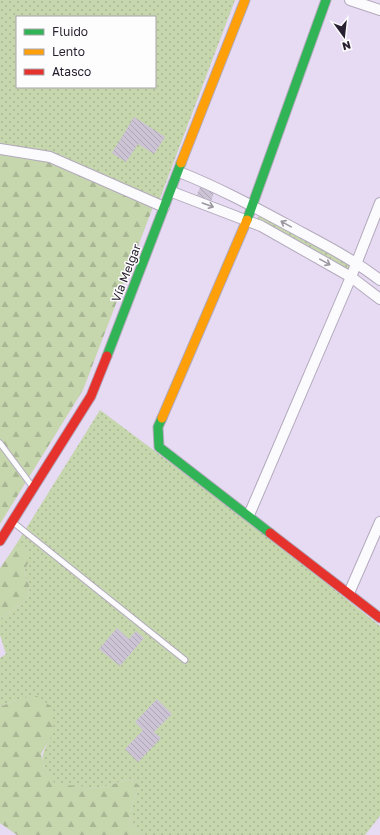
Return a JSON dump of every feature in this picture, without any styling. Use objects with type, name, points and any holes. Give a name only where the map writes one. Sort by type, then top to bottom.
[{"type":"street","name":"Vía Melgar","points":[[0,541],[91,396],[164,207],[172,192],[245,0]]},
{"type":"street","points":[[326,0],[247,219],[158,428],[159,447],[249,515],[380,618]]},
{"type":"street","points":[[350,0],[380,10]]},
{"type":"street","points":[[0,148],[50,157],[164,207]]},
{"type":"street","points":[[179,172],[210,184],[252,205],[356,262],[380,280]]},
{"type":"street","points":[[172,192],[247,219],[351,277],[380,299]]},
{"type":"street","points":[[249,515],[351,277],[380,203]]},
{"type":"street","points":[[349,593],[380,522]]},
{"type":"lane","points":[[0,443],[34,488]]},
{"type":"lane","points":[[12,522],[185,660]]},
{"type":"green space","points":[[0,0],[235,0],[159,201],[0,145]]},
{"type":"green space","points":[[0,154],[44,160],[72,170],[153,207],[83,390],[0,524]]},
{"type":"green space","points":[[260,213],[354,263],[351,271],[257,220]]},
{"type":"green space","points":[[100,410],[248,521],[380,626],[380,816],[365,835],[145,835],[130,824],[132,804],[140,786],[131,779],[99,788],[55,785],[44,767],[42,758],[50,739],[18,699],[2,706],[0,705],[0,658],[6,654],[0,635],[0,619],[25,601],[30,588],[24,572],[28,563],[12,551]]},
{"type":"green space","points":[[16,545],[28,548],[28,563],[24,572],[30,588],[25,601],[0,619],[0,568]]},
{"type":"green space","points":[[37,696],[53,708],[53,724],[50,739],[41,754],[44,767],[55,784],[99,788],[131,779],[140,786],[132,804],[130,824],[145,835],[17,835],[0,823],[0,705],[2,706],[18,699]]},
{"type":"building","points":[[134,117],[165,137],[154,154],[138,144],[126,162],[112,153]]},
{"type":"building","points":[[201,185],[215,189],[211,202],[196,197]]},
{"type":"building","points":[[117,628],[129,639],[136,631],[144,638],[120,666],[99,649]]},
{"type":"building","points":[[157,699],[172,714],[154,732],[161,738],[138,762],[125,749],[143,730],[135,722]]},
{"type":"traffic: fast","points":[[247,220],[326,0]]},
{"type":"traffic: fast","points":[[107,356],[181,163]]},
{"type":"traffic: fast","points":[[162,418],[158,427],[159,447],[270,533]]},
{"type":"traffic: slow","points":[[181,163],[245,0]]},
{"type":"traffic: slow","points":[[162,418],[247,220]]},
{"type":"traffic: jam","points":[[0,541],[91,396],[107,356]]},
{"type":"traffic: jam","points":[[270,533],[380,618]]}]
